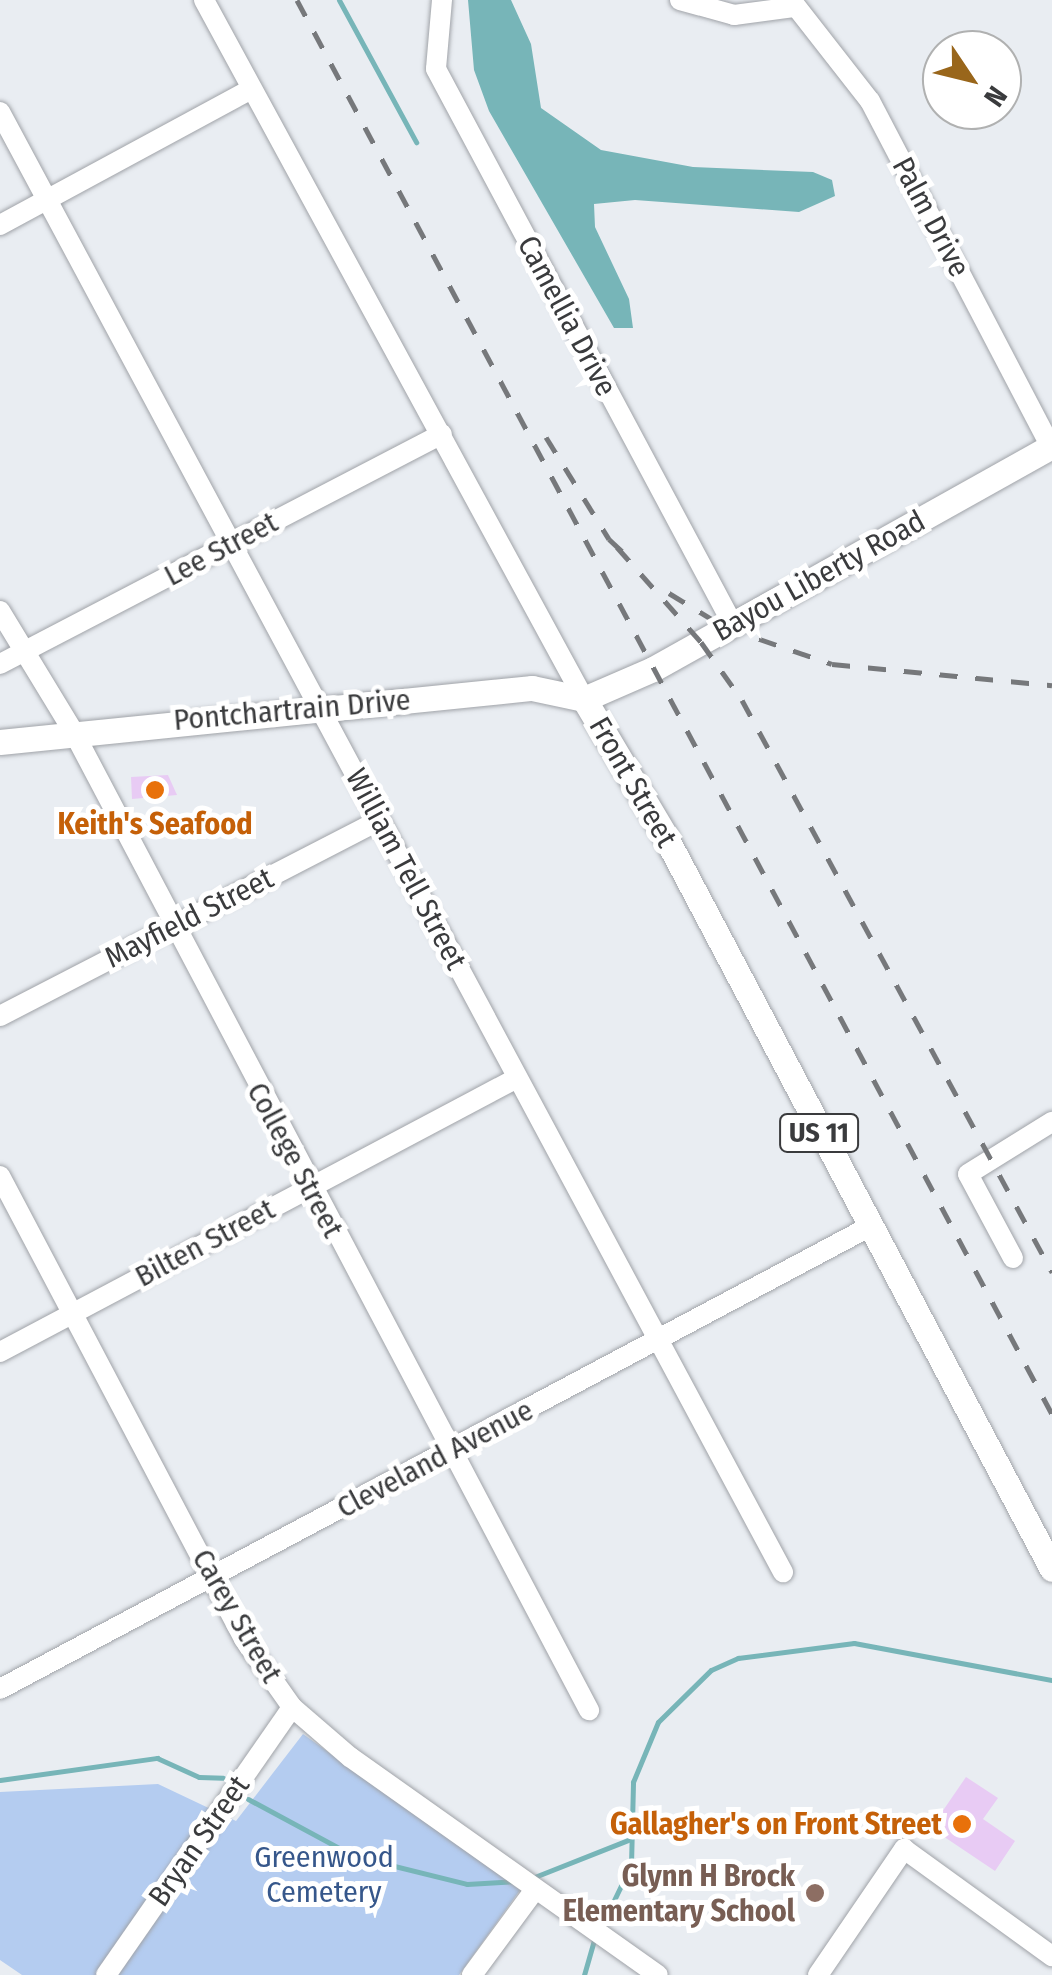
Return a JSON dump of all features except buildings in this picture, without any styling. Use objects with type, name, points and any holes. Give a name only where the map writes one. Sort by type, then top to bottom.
[{"type":"main road","name":"Bayou Liberty Road","points":[[584,698],[653,669],[1051,447]]},
{"type":"main road","name":"Pontchartrain Drive","points":[[0,742],[73,731],[532,688],[584,698]]},
{"type":"main road","name":"Front Street","points":[[584,698],[664,834],[1052,1569]]},
{"type":"street","name":"Front Street","points":[[204,0],[584,698]]},
{"type":"street","name":"Camellia Drive","points":[[442,0],[436,69],[732,623]]},
{"type":"street","points":[[680,0],[734,15],[793,3]]},
{"type":"street","name":"Palm Drive","points":[[793,3],[870,101],[1051,447]]},
{"type":"street","points":[[0,224],[252,88]]},
{"type":"street","name":"William Tell Street","points":[[0,112],[783,1572]]},
{"type":"street","name":"Lee Street","points":[[0,664],[442,434]]},
{"type":"street","name":"College Street","points":[[0,611],[73,731],[308,1188],[589,1710]]},
{"type":"street","name":"Mayfield Street","points":[[0,1016],[378,821]]},
{"type":"street","name":"Bilten Street","points":[[0,1352],[517,1078]]},
{"type":"street","points":[[1013,1258],[968,1174],[1052,1122]]},
{"type":"street","name":"Carey Street","points":[[0,1176],[213,1577],[292,1707],[533,1890],[658,1975]]},
{"type":"street","name":"Cleveland Avenue","points":[[0,1689],[869,1227]]},
{"type":"street","name":"Bryan Street","points":[[106,1975],[292,1707]]},
{"type":"street","points":[[818,1975],[904,1849],[1052,1956]]},
{"type":"street","points":[[472,1975],[533,1890]]},
{"type":"green space","name":"Greenwood Cemetery","points":[[303,1734],[520,1890],[459,1975],[22,1975],[0,1960],[0,1792],[158,1784],[236,1821]]},
{"type":"shaded area","points":[[468,0],[511,0],[531,44],[541,108],[601,150],[693,167],[813,172],[832,180],[835,196],[799,212],[635,200],[594,204],[595,227],[629,299],[633,328],[614,328],[489,111],[474,70]]},
{"type":"waterway","points":[[339,0],[416,142]]},
{"type":"waterway","points":[[601,1927],[631,1865],[633,1782],[658,1722],[711,1670],[738,1658],[854,1643],[1052,1680]]},
{"type":"waterway","points":[[0,1780],[157,1758],[199,1777],[223,1778]]},
{"type":"waterway","points":[[248,1799],[354,1856],[467,1884],[516,1881]]},
{"type":"waterway","points":[[532,1878],[628,1840]]},
{"type":"waterway","points":[[584,1975],[595,1937]]},
{"type":"railway","points":[[297,0],[1052,1414]]},
{"type":"railway","points":[[546,437],[609,539],[627,556]]},
{"type":"railway","points":[[617,547],[701,642],[742,700],[1052,1272]]},
{"type":"railway","points":[[669,593],[725,627],[832,664],[1052,685]]},
{"type":"place","name":"Keith's Seafood","points":[[155,790]]},
{"type":"place","name":"Gallagher's on Front Street","points":[[962,1824]]},
{"type":"place","name":"Glynn H Brock Elementary School","points":[[815,1893]]}]
